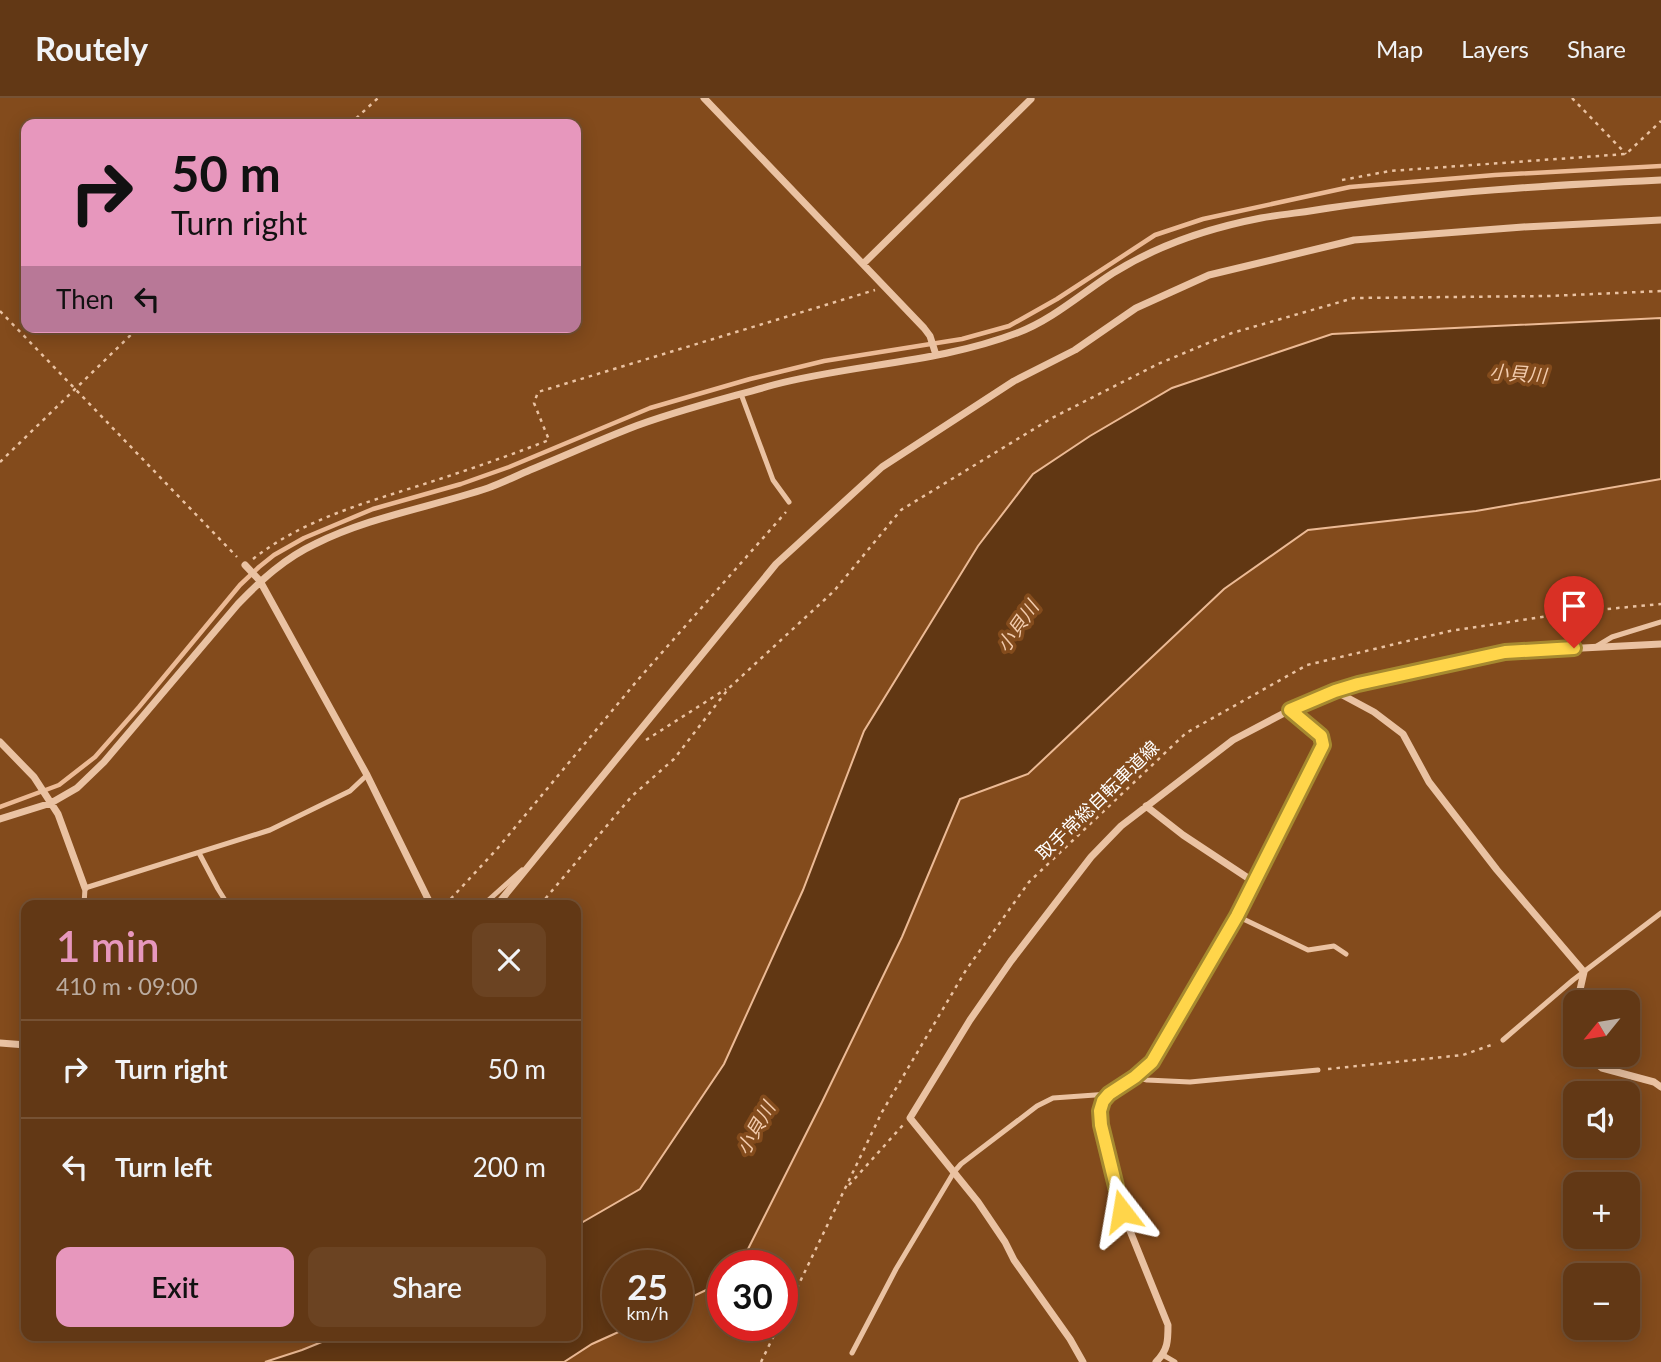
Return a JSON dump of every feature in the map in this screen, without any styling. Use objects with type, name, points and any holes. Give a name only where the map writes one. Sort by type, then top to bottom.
[{"type":"street","points":[[704,98],[930,336],[936,355]]},
{"type":"street","points":[[863,264],[1031,99]]},
{"type":"street","points":[[0,819],[77,789],[104,762],[258,579],[315,544],[354,528],[490,488],[629,429],[741,394],[849,369],[974,347],[1020,332],[1058,311],[1115,272],[1161,247],[1196,235],[1261,218],[1397,198],[1661,180]]},
{"type":"street","points":[[501,900],[776,564],[882,467],[1014,381],[1075,351],[1136,308],[1209,275],[1354,240],[1523,226],[1661,220]]},
{"type":"street","points":[[246,566],[258,579],[366,775],[428,900]]},
{"type":"street","points":[[1083,1362],[978,1202],[910,1118],[970,1020],[1042,919],[1091,857],[1121,826],[1233,740],[1290,710],[1335,691],[1505,652],[1661,644]]},
{"type":"street","points":[[1335,691],[1374,712],[1403,734],[1429,782],[1497,870],[1584,972],[1580,990]]},
{"type":"street","points":[[0,742],[34,776],[58,814],[85,888]]},
{"type":"street","points":[[1146,806],[1182,835],[1254,882],[1152,1062],[1109,1094],[1100,1111],[1122,1211],[1168,1325],[1164,1355],[1156,1362]]},
{"type":"street","points":[[0,1043],[21,1045]]},
{"type":"street","points":[[1602,1068],[1654,1082],[1661,1087]]},
{"type":"lane","points":[[741,394],[773,480],[789,502]]},
{"type":"lane","points":[[1597,646],[1612,637],[1661,622]]},
{"type":"lane","points":[[1254,882],[1323,745],[1321,736],[1290,710]]},
{"type":"lane","points":[[84,900],[85,888],[270,830],[349,791],[366,775]]},
{"type":"lane","points":[[199,853],[225,900]]},
{"type":"lane","points":[[488,900],[536,858]]},
{"type":"lane","points":[[1503,1040],[1584,972],[1661,913]]},
{"type":"lane","points":[[1237,916],[1308,950],[1334,946],[1346,954]]},
{"type":"lane","points":[[1135,1077],[1190,1082],[1318,1070]]},
{"type":"lane","points":[[852,1353],[896,1269],[961,1164],[1037,1106],[1053,1098],[1109,1094]]},
{"type":"lane","points":[[1164,1355],[1175,1362]]},
{"type":"path","points":[[355,119],[378,98]]},
{"type":"path","points":[[1572,98],[1626,154]]},
{"type":"path","points":[[1342,180],[1390,171],[1626,154],[1661,121]]},
{"type":"path","points":[[21,333],[246,566],[266,548],[298,530],[348,508],[504,458],[549,440],[534,403],[538,391],[885,287]]},
{"type":"path","points":[[544,900],[632,796],[674,759],[729,688],[834,591],[901,510],[1052,418],[1171,359],[1231,333],[1354,298],[1548,296],[1661,291]]},
{"type":"path","points":[[0,311],[21,333]]},
{"type":"path","points":[[0,462],[133,333]]},
{"type":"path","points":[[451,900],[497,849],[636,682],[786,514],[789,502]]},
{"type":"path","name":"取手常総自転車道線","points":[[798,1286],[882,1112],[966,970],[1029,882],[1186,733],[1307,666],[1450,631],[1574,612],[1661,604]]},
{"type":"path","points":[[626,748],[648,739],[729,688]]},
{"type":"path","points":[[1318,1070],[1463,1055],[1503,1040]]},
{"type":"path","points":[[845,1190],[910,1118]]},
{"type":"path","points":[[761,1362],[771,1341]]},
{"type":"water","name":"小貝川","points":[[1661,318],[1661,479],[1476,511],[1308,530],[1224,589],[1028,774],[960,799],[902,937],[748,1250],[707,1250],[707,1290],[693,1296],[693,1250],[602,1250],[602,1339],[564,1362],[265,1362],[324,1341],[581,1341],[581,1223],[640,1189],[724,1064],[803,890],[864,731],[978,546],[1033,474],[1090,436],[1172,388],[1332,334]]},
{"type":"waterway","points":[[0,807],[59,785],[95,757],[240,585],[274,555],[304,538],[373,509],[509,467],[650,408],[750,379],[824,361],[962,339],[1009,326],[1057,299],[1155,235],[1203,219],[1350,187],[1495,175],[1661,166]]},
{"type":"route","points":[[1122,1211],[1101,1125],[1100,1111],[1103,1101],[1152,1062],[1237,916],[1323,745],[1321,736],[1290,710],[1358,684],[1505,652],[1574,648]]}]
